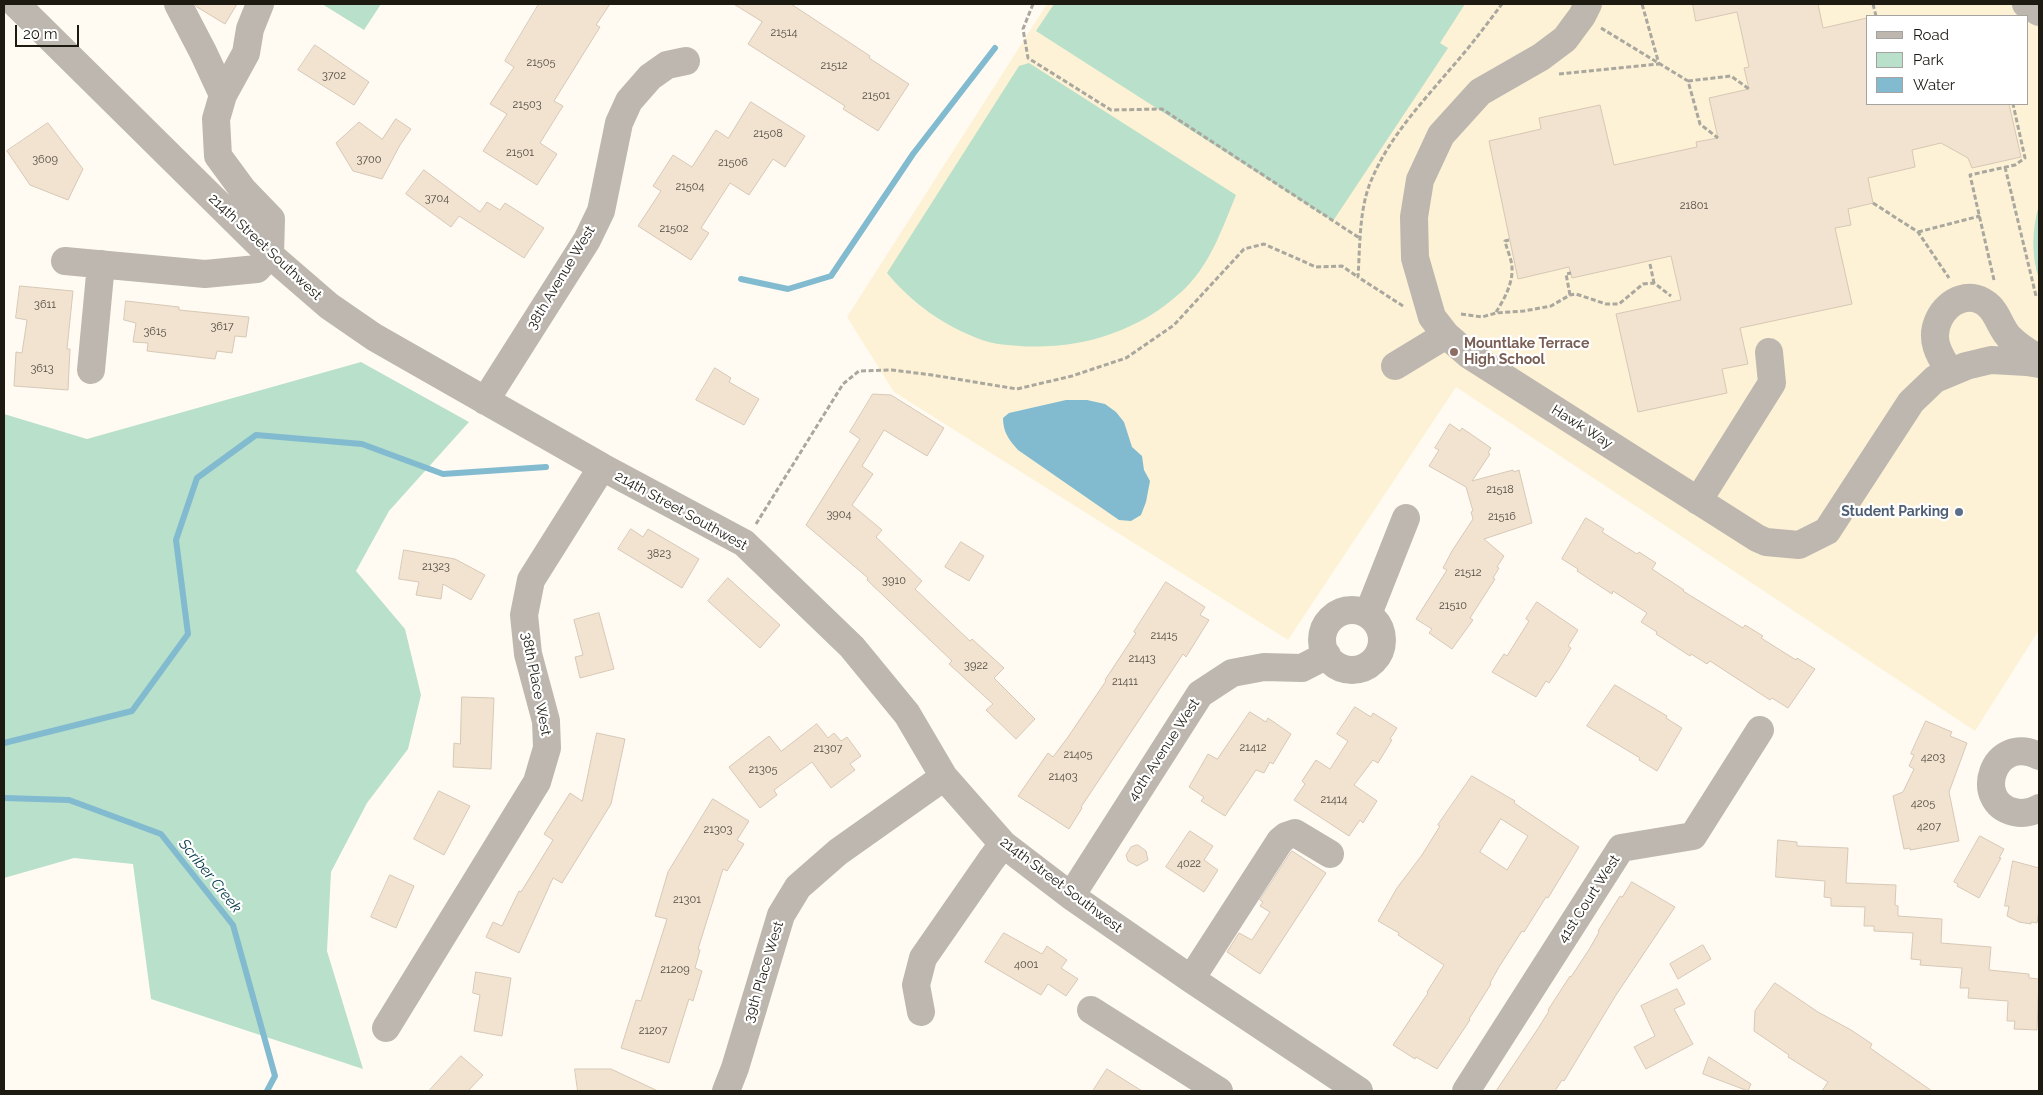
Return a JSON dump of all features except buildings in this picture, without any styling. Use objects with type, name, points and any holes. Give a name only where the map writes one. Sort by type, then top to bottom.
[{"type":"street","name":"214th Street Southwest","points":[[16,4],[270,255],[328,306],[359,327],[602,467],[744,543],[852,647],[907,714],[944,778],[1004,844],[1071,896],[1357,1091]]},
{"type":"street","points":[[178,4],[203,52],[222,95]]},
{"type":"street","points":[[65,261],[205,274],[257,269],[270,255],[271,219],[243,190],[218,156],[216,119],[222,95],[246,53],[250,29],[260,4]]},
{"type":"street","points":[[2026,4],[2039,12]]},
{"type":"street","points":[[1395,366],[1439,326],[1415,258],[1414,217],[1420,180],[1441,135],[1480,92],[1541,57],[1565,39],[1585,10]]},
{"type":"street","name":"38th Avenue West","points":[[485,400],[587,240],[601,211],[619,123],[629,101],[650,77],[667,65],[686,60]]},
{"type":"street","points":[[90,370],[101,264]]},
{"type":"street","points":[[1950,372],[1938,353],[1934,342],[1934,333],[1942,312],[1949,304],[1962,298],[1985,303],[1990,307],[2002,330],[2010,339],[2039,359]]},
{"type":"street","name":"Hawk Way","points":[[1439,326],[1469,355],[1756,538],[1766,542],[1799,545],[1827,531],[1910,402],[1935,379],[1966,366],[1991,360],[2039,364]]},
{"type":"street","points":[[1698,501],[1772,383],[1769,352]]},
{"type":"street","name":"38th Place West","points":[[386,1028],[537,782],[547,748],[546,720],[528,654],[524,615],[531,580],[602,467]]},
{"type":"street","points":[[1368,614],[1406,518]]},
{"type":"street","points":[[1345,610],[1354,610],[1368,614],[1378,624],[1381,632],[1380,651],[1368,665],[1350,669],[1341,668],[1333,663],[1323,647],[1322,637],[1324,628],[1336,614],[1345,610]]},
{"type":"street","name":"40th Avenue West","points":[[1071,896],[1200,694],[1232,673],[1264,667],[1302,668],[1327,655]]},
{"type":"street","name":"41st Court West","points":[[1466,1091],[1621,848],[1692,836],[1760,730]]},
{"type":"street","points":[[2039,756],[2028,751],[2013,752],[2000,759],[1992,772],[1991,787],[1996,801],[2008,810],[2023,814],[2039,808]]},
{"type":"street","name":"39th Place West","points":[[726,1091],[735,1068],[781,915],[798,887],[838,852],[944,778]]},
{"type":"street","points":[[1191,979],[1280,841],[1286,836],[1295,834],[1330,854]]},
{"type":"street","points":[[921,1012],[916,985],[923,958],[1004,844]]},
{"type":"street","points":[[1091,1010],[1219,1091]]},
{"type":"path","points":[[1033,4],[1023,29],[1028,58],[1111,110],[1162,109],[1361,239]]},
{"type":"path","points":[[1358,277],[1363,215],[1369,187],[1388,150],[1412,112],[1472,44],[1502,4]]},
{"type":"path","points":[[1642,4],[1659,64]]},
{"type":"path","points":[[1585,10],[1659,64],[1688,81],[1731,76],[1749,89]]},
{"type":"path","points":[[1559,74],[1659,64]]},
{"type":"path","points":[[1688,81],[1700,124],[1718,138]]},
{"type":"path","points":[[1996,288],[1970,175],[2015,165],[2024,158],[2013,105]]},
{"type":"path","points":[[2005,167],[2036,296]]},
{"type":"path","points":[[1874,203],[1918,232],[1951,281]]},
{"type":"path","points":[[1918,232],[1980,216]]},
{"type":"path","points":[[1496,313],[1504,299],[1511,275],[1512,268],[1505,241],[1509,240]]},
{"type":"path","points":[[744,543],[843,384],[859,371],[892,370],[932,374],[1017,389],[1072,376],[1126,358],[1174,325],[1244,249],[1264,244],[1316,267],[1342,266],[1412,312],[1439,326],[1456,314],[1482,317],[1496,313],[1524,311],[1551,306],[1570,295],[1576,294],[1606,304],[1619,304],[1643,284],[1654,283]]},
{"type":"path","points":[[1650,264],[1654,283],[1671,296]]},
{"type":"path","points":[[1570,295],[1566,274],[1571,273]]},
{"type":"shaded area","name":"Mountlake Terrace High School","points":[[1047,4],[2039,4],[2039,630],[1975,731],[1456,387],[1288,640],[894,392],[847,317]]},
{"type":"green space","points":[[322,4],[381,4],[364,30]]},
{"type":"green space","points":[[1054,4],[1465,4],[1440,43],[1448,48],[1333,221],[1036,31]]},
{"type":"green space","points":[[1029,63],[1236,195],[1207,260],[1180,293],[1145,319],[1105,336],[1084,342],[1041,347],[1005,345],[986,341],[955,328],[930,313],[907,295],[887,273],[1019,66]]},
{"type":"green space","points":[[2039,205],[2039,279],[2036,270],[2033,242]]},
{"type":"green space","points":[[361,362],[469,422],[389,511],[356,571],[405,629],[421,695],[408,749],[367,803],[331,872],[327,951],[363,1069],[151,999],[133,864],[74,858],[4,878],[4,414],[87,439]]},
{"type":"water","points":[[1066,400],[1087,400],[1105,404],[1116,412],[1124,422],[1132,447],[1142,456],[1144,470],[1150,481],[1146,502],[1141,515],[1131,521],[1119,520],[1018,450],[1007,436],[1003,418],[1009,413]]},
{"type":"waterway","points":[[741,279],[788,289],[831,276],[913,154],[995,48]]},
{"type":"waterway","points":[[4,743],[132,711],[188,634],[176,540],[197,478],[256,435],[362,444],[443,474],[546,467]]},
{"type":"waterway","name":"Scriber Creek","points":[[4,798],[69,800],[161,834],[233,925],[275,1076],[267,1091]]},
{"type":"place","name":"Mountlake Terrace High School","points":[[1454,352]]},
{"type":"place","name":"Student Parking","points":[[1959,512]]}]
